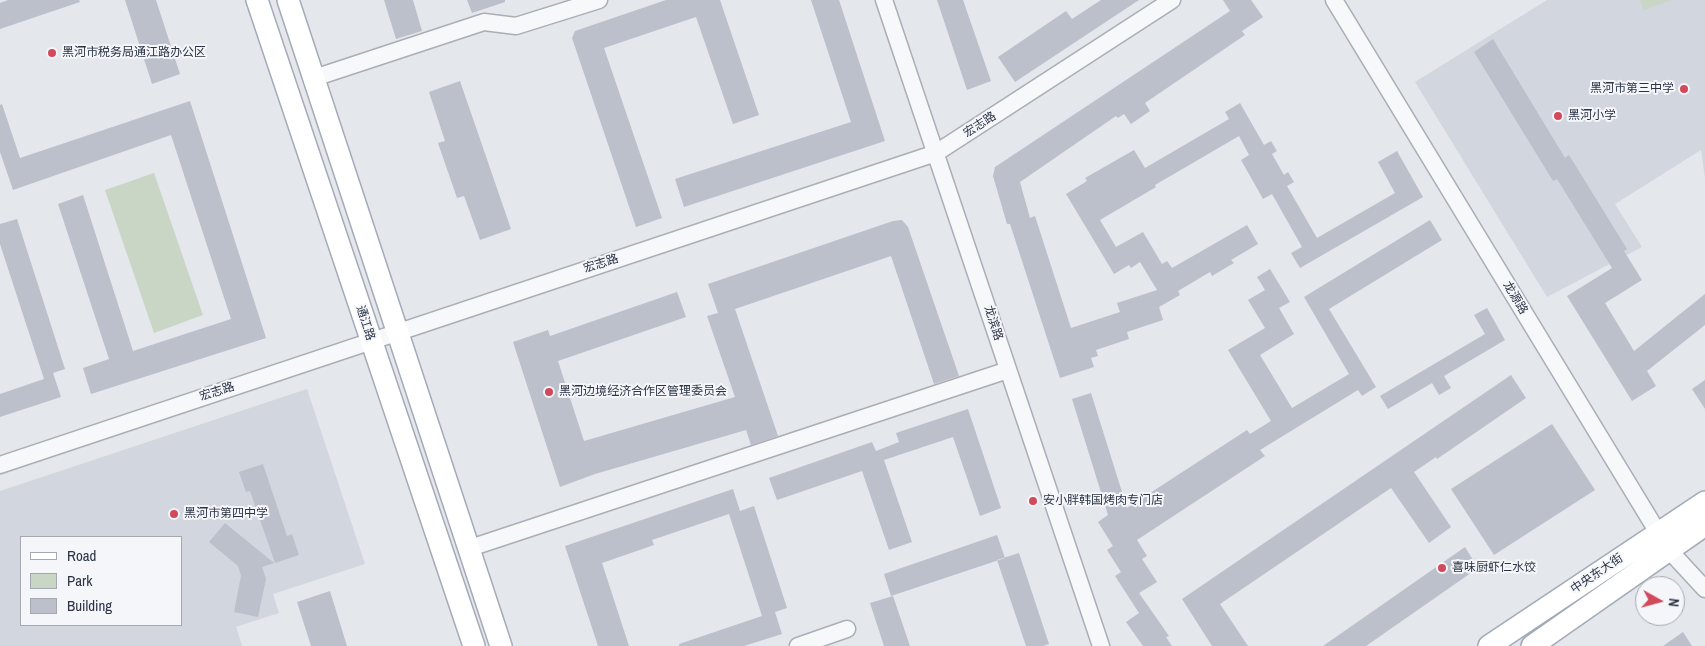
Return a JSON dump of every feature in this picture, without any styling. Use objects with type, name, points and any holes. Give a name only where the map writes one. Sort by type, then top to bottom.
[{"type":"main road","name":"通江路","points":[[257,0],[474,646]]},
{"type":"main road","points":[[288,0],[502,646]]},
{"type":"main road","name":"中央东大街","points":[[1532,646],[1663,542],[1705,502]]},
{"type":"main road","name":"中央东大街","points":[[1489,646],[1663,542],[1705,525]]},
{"type":"street","points":[[314,78],[484,22],[516,26],[599,0]]},
{"type":"street","name":"龙滨路","points":[[884,0],[1101,646]]},
{"type":"street","name":"宏志路","points":[[0,465],[936,153],[1172,0]]},
{"type":"street","name":"龙源路","points":[[1334,0],[1663,542],[1705,589]]},
{"type":"street","points":[[470,548],[1008,370]]},
{"type":"street","points":[[798,646],[847,629]]},
{"type":"shaded area","name":"黑河小学","points":[[1547,0],[1705,0],[1705,178],[1701,150],[1615,204],[1642,247],[1547,297],[1415,82]]},
{"type":"shaded area","name":"黑河市第四中学","points":[[307,389],[365,564],[273,594],[279,613],[236,627],[242,646],[0,646],[0,491]]},
{"type":"green space","points":[[1640,0],[1672,0],[1644,10]]},
{"type":"green space","points":[[154,173],[203,315],[154,333],[105,190]]},
{"type":"building","points":[[8,0],[79,0],[80,2],[0,29],[0,3]]},
{"type":"building","points":[[125,0],[156,0],[180,74],[152,84]]},
{"type":"building","points":[[384,0],[413,0],[422,31],[396,39]]},
{"type":"building","points":[[467,0],[505,0],[505,2],[472,13]]},
{"type":"building","points":[[666,0],[720,0],[759,115],[733,124],[696,17],[604,48],[662,218],[636,227],[572,38],[575,31]]},
{"type":"building","points":[[811,0],[839,0],[885,141],[684,207],[675,179],[851,122]]},
{"type":"building","points":[[937,0],[963,0],[991,81],[967,90]]},
{"type":"building","points":[[1101,0],[1139,0],[1015,82],[998,57],[1066,11],[1072,19]]},
{"type":"building","points":[[1223,0],[1251,0],[1263,17],[1242,31],[1245,35],[1145,103],[1150,111],[1131,124],[1124,114],[1118,118],[1116,116],[1020,182],[1030,218],[1035,216],[1071,328],[1120,312],[1117,303],[1157,290],[1140,262],[1131,268],[1129,265],[1114,274],[1066,194],[1087,181],[1085,178],[1134,150],[1145,168],[1229,119],[1225,112],[1240,103],[1264,145],[1271,141],[1277,151],[1272,154],[1284,175],[1288,172],[1294,182],[1287,186],[1317,238],[1395,193],[1378,162],[1397,151],[1423,197],[1300,268],[1291,253],[1302,247],[1272,194],[1263,199],[1241,160],[1249,155],[1239,136],[1155,185],[1156,187],[1100,220],[1116,247],[1143,232],[1162,264],[1167,261],[1172,268],[1247,225],[1258,244],[1231,260],[1234,263],[1212,276],[1210,272],[1178,291],[1180,295],[1159,307],[1163,320],[1127,332],[1129,339],[1096,350],[1098,356],[1091,358],[1094,367],[1060,378],[1010,224],[1007,224],[993,176],[995,167],[1230,11]]},
{"type":"building","points":[[1493,39],[1565,158],[1569,155],[1627,249],[1624,251],[1642,280],[1605,303],[1634,351],[1705,294],[1705,325],[1647,371],[1656,386],[1632,401],[1567,296],[1612,268],[1557,179],[1553,181],[1474,52]]},
{"type":"building","points":[[460,81],[511,229],[480,240],[464,196],[457,198],[438,143],[445,141],[429,92]]},
{"type":"building","points":[[190,101],[266,338],[91,394],[83,368],[109,359],[58,204],[83,195],[133,351],[231,319],[171,135],[13,190],[0,152],[0,105],[2,104],[20,158]]},
{"type":"building","points":[[17,219],[65,369],[53,373],[61,397],[0,417],[0,394],[44,379],[0,244],[0,224]]},
{"type":"building","points":[[902,220],[908,227],[959,376],[934,384],[891,256],[735,309],[778,436],[751,445],[746,430],[595,474],[560,487],[513,342],[548,330],[550,336],[677,292],[686,317],[558,361],[584,441],[735,397],[707,316],[718,313],[708,284],[893,221]]},
{"type":"building","points":[[1430,220],[1442,240],[1329,309],[1376,387],[1362,396],[1358,390],[1260,450],[1265,456],[1137,540],[1147,556],[1142,559],[1157,582],[1139,593],[1169,636],[1166,637],[1172,646],[1143,646],[1126,622],[1139,613],[1115,576],[1121,572],[1107,550],[1113,546],[1098,522],[1108,515],[1072,399],[1091,393],[1127,508],[1247,430],[1250,434],[1271,421],[1228,350],[1265,328],[1248,300],[1265,290],[1257,277],[1270,269],[1290,302],[1279,308],[1294,334],[1260,355],[1292,408],[1349,374],[1304,297]]},
{"type":"building","points":[[1487,308],[1505,340],[1444,376],[1451,388],[1439,395],[1432,383],[1388,409],[1380,396],[1485,334],[1474,315]]},
{"type":"building","points":[[1511,375],[1526,398],[1437,459],[1436,457],[1414,472],[1451,527],[1429,543],[1391,488],[1220,604],[1248,646],[1212,646],[1182,599]]},
{"type":"building","points":[[1705,380],[1705,409],[1692,389]]},
{"type":"building","points":[[968,409],[1001,508],[980,516],[953,437],[884,460],[912,542],[889,550],[862,471],[777,500],[769,478],[872,442],[876,451],[899,442],[896,433]]},
{"type":"building","points":[[1552,424],[1595,490],[1494,555],[1451,489]]},
{"type":"building","points":[[263,464],[287,536],[292,534],[299,555],[275,563],[250,491],[246,492],[239,472]]},
{"type":"building","points":[[733,489],[740,511],[754,506],[787,608],[775,612],[782,634],[744,646],[679,646],[679,644],[762,616],[729,514],[652,540],[654,545],[602,563],[629,646],[598,646],[565,546]]},
{"type":"building","points":[[225,523],[274,563],[262,567],[266,579],[258,617],[234,612],[241,576],[238,566],[209,542]]},
{"type":"building","points":[[997,535],[1005,558],[891,596],[884,574]]},
{"type":"building","points":[[1465,547],[1478,568],[1366,646],[1323,646]]},
{"type":"building","points":[[1019,553],[1049,644],[1043,646],[1026,646],[997,560]]},
{"type":"building","points":[[330,591],[347,646],[311,646],[297,602]]},
{"type":"building","points":[[893,596],[910,646],[884,646],[870,603]]},
{"type":"building","points":[[1683,632],[1692,646],[1663,646]]},
{"type":"place","name":"黑河市税务局通江路办公区","points":[[52,53]]},
{"type":"place","name":"黑河市第三中学","points":[[1684,89]]},
{"type":"place","name":"黑河小学","points":[[1558,116]]},
{"type":"place","name":"黑河边境经济合作区管理委员会","points":[[549,392]]},
{"type":"place","name":"安小胖韩国烤肉专门店","points":[[1033,501]]},
{"type":"place","name":"黑河市第四中学","points":[[174,514]]},
{"type":"place","name":"喜味厨虾仁水饺","points":[[1442,568]]}]
